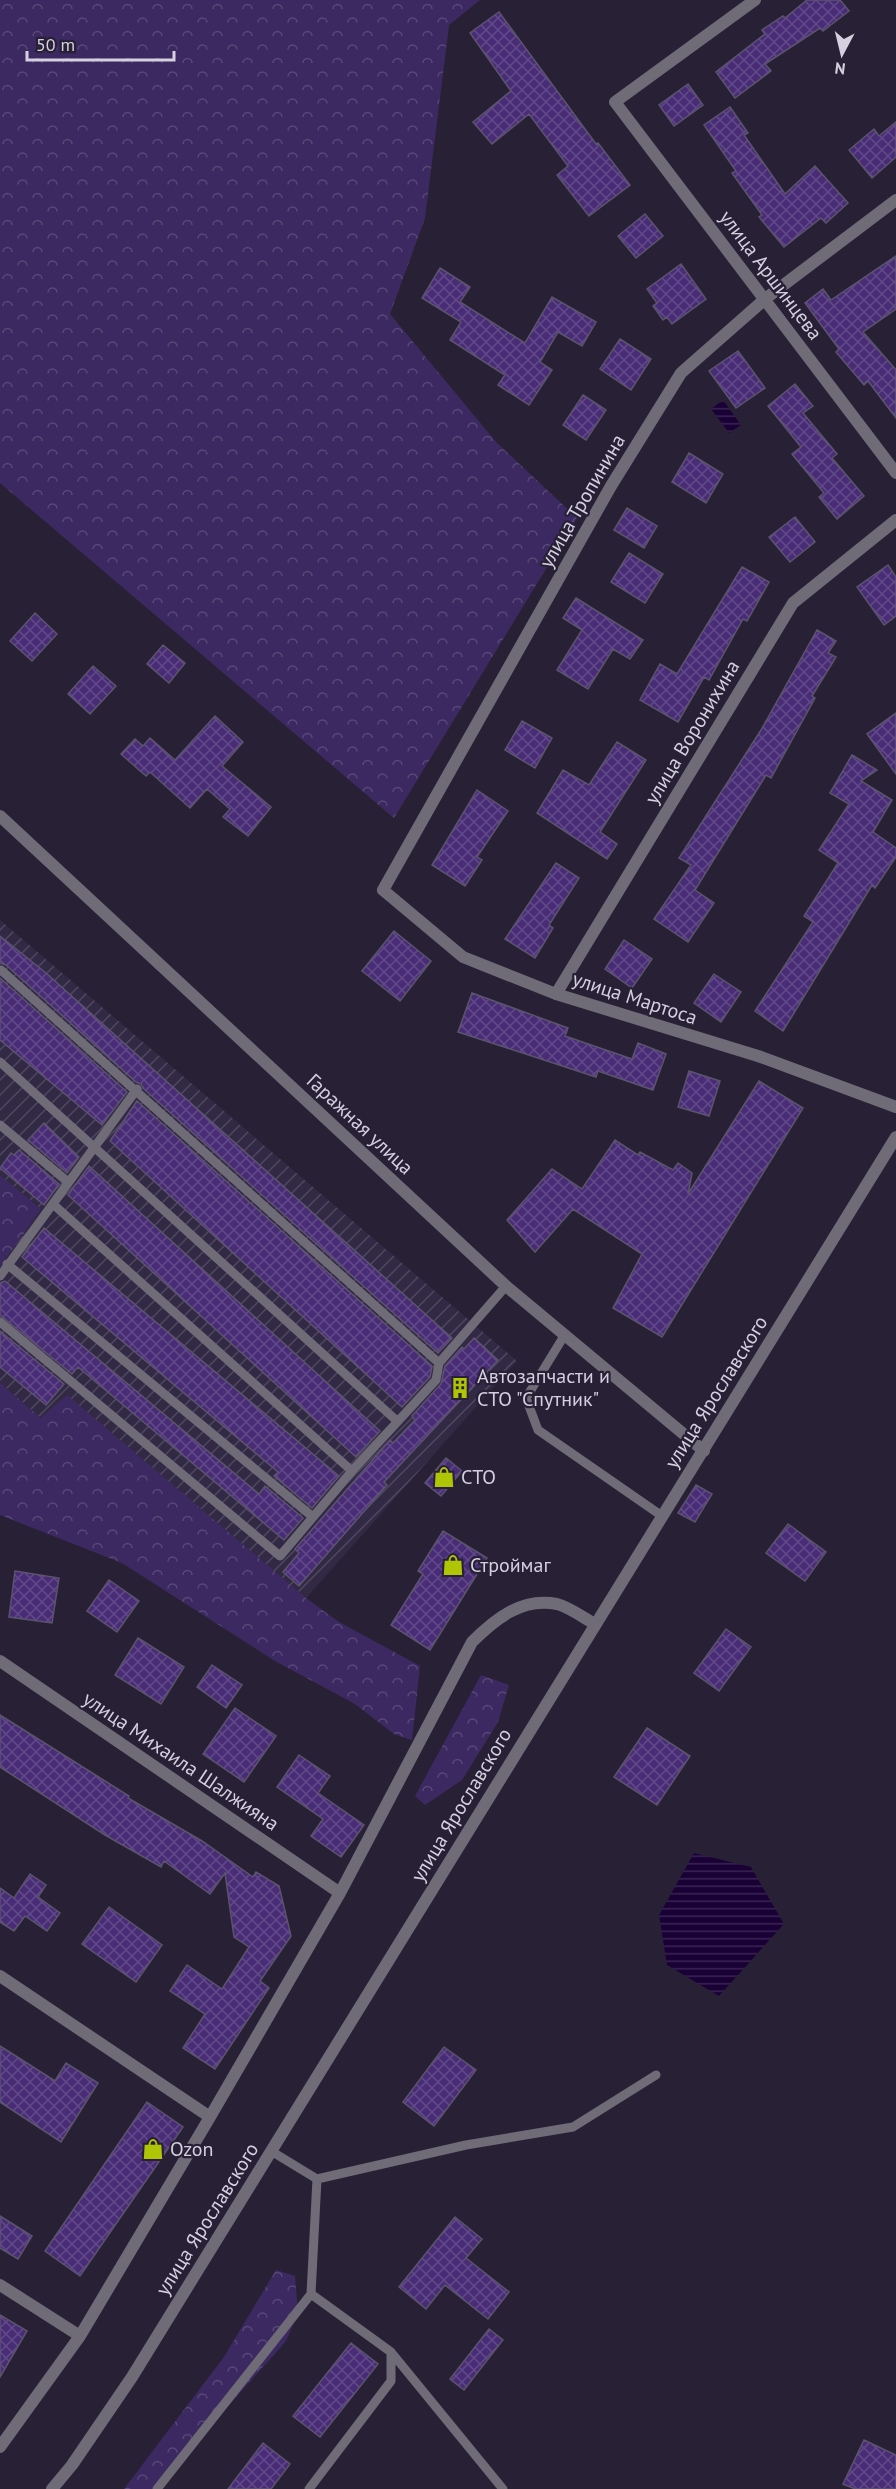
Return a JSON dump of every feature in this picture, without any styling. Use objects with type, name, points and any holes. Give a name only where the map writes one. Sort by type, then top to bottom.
[{"type":"street","name":"улица Аршинцева","points":[[755,0],[615,102],[896,473]]},
{"type":"street","name":"улица Тропинина","points":[[383,890],[611,486],[681,373],[765,299],[896,200]]},
{"type":"street","name":"улица Воронихина","points":[[556,994],[793,603],[896,520]]},
{"type":"street","name":"Гаражная улица","points":[[0,816],[506,1286],[704,1451]]},
{"type":"street","name":"улица Мартоса","points":[[383,890],[463,957],[556,994],[758,1056],[896,1107]]},
{"type":"street","name":"улица Ярославского","points":[[52,2489],[72,2466],[132,2377],[896,1137]]},
{"type":"street","points":[[0,2447],[80,2336],[210,2117],[340,1893],[472,1642],[494,1620],[525,1605],[558,1604],[594,1624]]},
{"type":"street","name":"улица Михаила Шалжияна","points":[[0,1660],[340,1893]]},
{"type":"street","points":[[0,1976],[210,2117]]},
{"type":"street","points":[[0,2285],[80,2336]]},
{"type":"lane","points":[[1,970],[137,1089],[439,1363]]},
{"type":"lane","points":[[0,1062],[397,1421]]},
{"type":"lane","points":[[0,1276],[137,1089]]},
{"type":"lane","points":[[0,1125],[68,1182]]},
{"type":"lane","points":[[54,1205],[352,1471]]},
{"type":"lane","points":[[7,1264],[313,1517]]},
{"type":"lane","points":[[0,1322],[280,1556],[352,1471],[436,1380],[439,1363],[506,1286]]},
{"type":"lane","points":[[564,1336],[526,1398],[538,1430],[662,1516]]},
{"type":"lane","points":[[272,2151],[317,2179],[466,2145],[573,2127],[656,2075]]},
{"type":"lane","points":[[157,2489],[312,2294],[317,2179]]},
{"type":"lane","points":[[312,2294],[391,2352],[502,2489]]},
{"type":"lane","points":[[309,2489],[391,2381],[391,2352]]},
{"type":"shaded area","points":[[723,400],[741,425],[729,433],[711,409]]},
{"type":"shaded area","points":[[0,920],[517,1361],[306,1598],[67,1396],[41,1418],[0,1383],[0,1267],[41,1209],[0,1175]]},
{"type":"shaded area","points":[[694,1853],[751,1867],[784,1924],[719,1996],[667,1965],[659,1915]]},
{"type":"green space","points":[[0,0],[480,0],[449,25],[425,218],[390,314],[496,442],[577,518],[394,818],[0,483]]},
{"type":"green space","points":[[0,1175],[41,1209],[0,1267]]},
{"type":"green space","points":[[0,1383],[41,1418],[67,1395],[306,1598],[339,1622],[420,1666],[412,1740],[394,1734],[355,1704],[275,1661],[122,1563],[0,1515]]},
{"type":"green space","points":[[481,1675],[509,1685],[498,1722],[462,1780],[425,1805],[415,1796]]},
{"type":"green space","points":[[276,2270],[295,2276],[298,2313],[286,2341],[154,2489],[124,2489],[224,2357]]},
{"type":"building","points":[[807,0],[840,0],[849,11],[823,31],[820,28],[765,64],[771,71],[735,98],[716,72],[765,34],[762,30],[783,16],[785,18]]},
{"type":"building","points":[[499,12],[596,144],[598,143],[630,185],[589,216],[557,175],[568,166],[529,114],[492,144],[473,122],[511,91],[470,33]]},
{"type":"building","points":[[688,84],[703,105],[674,126],[659,105]]},
{"type":"building","points":[[730,107],[748,133],[744,135],[785,194],[815,166],[848,203],[826,223],[821,218],[784,247],[759,217],[762,215],[732,173],[736,171],[704,125]]},
{"type":"building","points":[[896,122],[896,157],[872,178],[849,150],[874,129],[879,136]]},
{"type":"building","points":[[645,214],[663,236],[636,258],[618,236]]},
{"type":"building","points":[[896,256],[896,309],[863,332],[896,370],[896,418],[868,381],[864,385],[836,352],[839,349],[805,303],[823,289],[831,300]]},
{"type":"building","points":[[681,264],[706,299],[672,324],[667,317],[663,320],[653,306],[657,303],[647,289]]},
{"type":"building","points":[[440,268],[470,287],[460,302],[525,343],[552,297],[596,322],[582,346],[558,332],[540,362],[552,370],[529,405],[498,385],[505,375],[450,340],[461,322],[422,298]]},
{"type":"building","points":[[620,339],[651,359],[631,390],[600,369]]},
{"type":"building","points":[[738,351],[765,388],[736,408],[709,371]]},
{"type":"building","points":[[795,384],[813,406],[803,413],[837,454],[832,458],[864,496],[837,519],[819,497],[824,493],[792,454],[801,447],[768,406]]},
{"type":"building","points":[[583,395],[606,410],[586,440],[563,425]]},
{"type":"building","points":[[689,453],[723,474],[706,503],[672,482]]},
{"type":"building","points":[[627,508],[657,526],[644,548],[614,530]]},
{"type":"building","points":[[795,517],[815,542],[790,562],[769,537]]},
{"type":"building","points":[[629,553],[663,574],[645,603],[611,582]]},
{"type":"building","points":[[888,565],[896,577],[896,616],[884,625],[857,587]]},
{"type":"building","points":[[742,567],[769,582],[747,621],[743,619],[709,680],[704,677],[678,722],[640,700],[660,664],[677,674]]},
{"type":"building","points":[[576,598],[643,640],[630,659],[613,649],[588,689],[557,670],[582,630],[563,618]]},
{"type":"building","points":[[35,613],[57,634],[32,661],[10,641]]},
{"type":"building","points":[[817,630],[836,641],[828,653],[836,657],[812,696],[815,698],[771,778],[766,775],[695,890],[714,903],[688,942],[654,919],[691,865],[679,858],[761,730]]},
{"type":"building","points":[[163,645],[185,663],[169,683],[147,664]]},
{"type":"building","points":[[93,666],[116,686],[90,714],[68,694]]},
{"type":"building","points":[[896,713],[896,774],[867,734]]},
{"type":"building","points":[[215,716],[243,742],[222,766],[271,807],[248,836],[223,817],[230,809],[207,789],[190,808],[150,772],[146,776],[121,754],[135,739],[143,746],[150,738],[175,760]]},
{"type":"building","points":[[522,721],[552,738],[535,768],[505,750]]},
{"type":"building","points":[[617,742],[646,760],[600,832],[617,844],[607,859],[537,813],[563,770],[589,785]]},
{"type":"building","points":[[852,755],[877,770],[861,781],[892,800],[873,832],[896,848],[896,857],[875,888],[872,885],[783,1031],[755,1011],[813,922],[804,916],[838,863],[819,850],[849,804],[830,793]]},
{"type":"building","points":[[477,790],[508,811],[477,857],[482,860],[465,886],[432,865]]},
{"type":"building","points":[[556,863],[579,878],[549,925],[553,928],[535,958],[505,939]]},
{"type":"building","points":[[394,931],[431,961],[400,1001],[362,971]]},
{"type":"building","points":[[0,936],[46,973],[452,1338],[438,1353],[141,1084],[136,1082],[6,965],[0,963]]},
{"type":"building","points":[[624,940],[652,959],[632,988],[605,969]]},
{"type":"building","points":[[714,974],[741,992],[721,1022],[694,1003]]},
{"type":"building","points":[[0,978],[127,1092],[102,1125],[0,1040]]},
{"type":"building","points":[[472,993],[568,1028],[565,1036],[632,1059],[638,1043],[666,1054],[653,1090],[598,1071],[596,1077],[458,1032]]},
{"type":"building","points":[[689,1071],[720,1081],[709,1116],[678,1107]]},
{"type":"building","points":[[759,1081],[803,1108],[662,1337],[613,1308],[642,1254],[573,1209],[535,1252],[507,1220],[552,1169],[582,1189],[615,1140],[638,1155],[640,1152],[673,1170],[678,1163],[692,1173],[688,1194]]},
{"type":"building","points":[[137,1101],[432,1366],[430,1377],[402,1407],[110,1141]]},
{"type":"building","points":[[44,1123],[79,1157],[67,1173],[28,1140]]},
{"type":"building","points":[[19,1150],[59,1184],[44,1205],[0,1168],[11,1153],[14,1155]]},
{"type":"building","points":[[89,1166],[380,1431],[356,1457],[68,1195]]},
{"type":"building","points":[[44,1228],[339,1476],[312,1508],[274,1476],[278,1472],[22,1257]]},
{"type":"building","points":[[5,1281],[259,1494],[265,1486],[303,1518],[284,1540],[78,1367],[72,1374],[0,1315],[0,1283]]},
{"type":"building","points":[[0,1331],[64,1384],[46,1405],[0,1367]]},
{"type":"building","points":[[474,1338],[498,1360],[384,1482],[387,1485],[299,1586],[283,1572],[299,1553],[295,1549],[390,1440],[393,1443],[415,1420],[412,1416],[441,1384],[445,1366],[462,1347],[464,1349]]},
{"type":"building","name":"СТО","points":[[446,1458],[462,1471],[441,1496],[425,1483]]},
{"type":"building","points":[[696,1485],[712,1494],[695,1522],[678,1513]]},
{"type":"building","points":[[788,1524],[826,1552],[805,1581],[766,1553]]},
{"type":"building","points":[[443,1531],[487,1558],[430,1650],[391,1625],[423,1574],[418,1571]]},
{"type":"building","points":[[15,1571],[59,1578],[52,1623],[9,1617]]},
{"type":"building","points":[[109,1580],[139,1601],[117,1632],[87,1611]]},
{"type":"building","points":[[726,1629],[751,1647],[719,1691],[694,1673]]},
{"type":"building","points":[[138,1638],[184,1667],[161,1704],[115,1675]]},
{"type":"building","points":[[212,1665],[242,1685],[226,1708],[197,1687]]},
{"type":"building","points":[[235,1708],[276,1736],[244,1782],[203,1754]]},
{"type":"building","points":[[0,1715],[129,1796],[128,1798],[202,1841],[253,1877],[256,1872],[279,1886],[291,1936],[260,1981],[269,1988],[215,2069],[183,2048],[205,2014],[170,1991],[187,1965],[222,1989],[249,1947],[234,1937],[225,1873],[210,1894],[164,1861],[161,1867],[105,1835],[0,1767]]},
{"type":"building","points":[[647,1728],[690,1756],[657,1805],[614,1777]]},
{"type":"building","points":[[299,1755],[330,1776],[318,1793],[364,1825],[341,1857],[311,1836],[323,1819],[277,1787]]},
{"type":"building","points":[[30,1874],[46,1885],[38,1897],[60,1913],[47,1931],[25,1916],[14,1931],[0,1922],[0,1888],[14,1898]]},
{"type":"building","points":[[109,1907],[162,1945],[136,1982],[82,1944]]},
{"type":"building","points":[[0,2046],[55,2081],[66,2063],[98,2083],[61,2142],[0,2102]]},
{"type":"building","points":[[444,2047],[476,2070],[434,2126],[403,2102]]},
{"type":"building","points":[[147,2102],[183,2127],[80,2276],[45,2251]]},
{"type":"building","points":[[0,2216],[32,2236],[18,2259],[0,2248]]},
{"type":"building","points":[[455,2217],[482,2239],[466,2258],[509,2292],[488,2319],[445,2285],[426,2309],[399,2287]]},
{"type":"building","points":[[0,2315],[27,2331],[0,2377]]},
{"type":"building","points":[[489,2329],[503,2340],[464,2390],[450,2379]]},
{"type":"building","points":[[351,2343],[378,2364],[320,2437],[293,2416]]},
{"type":"building","points":[[864,2440],[896,2455],[896,2489],[855,2489],[843,2484]]},
{"type":"building","points":[[263,2443],[290,2464],[271,2489],[228,2489]]},
{"type":"place","name":"Автозапчасти и СТО \"Спутник\"","points":[[460,1388]]},
{"type":"place","name":"СТО","points":[[444,1477]]},
{"type":"place","name":"Строймаг","points":[[453,1565]]},
{"type":"place","name":"Ozon","points":[[153,2149]]}]
